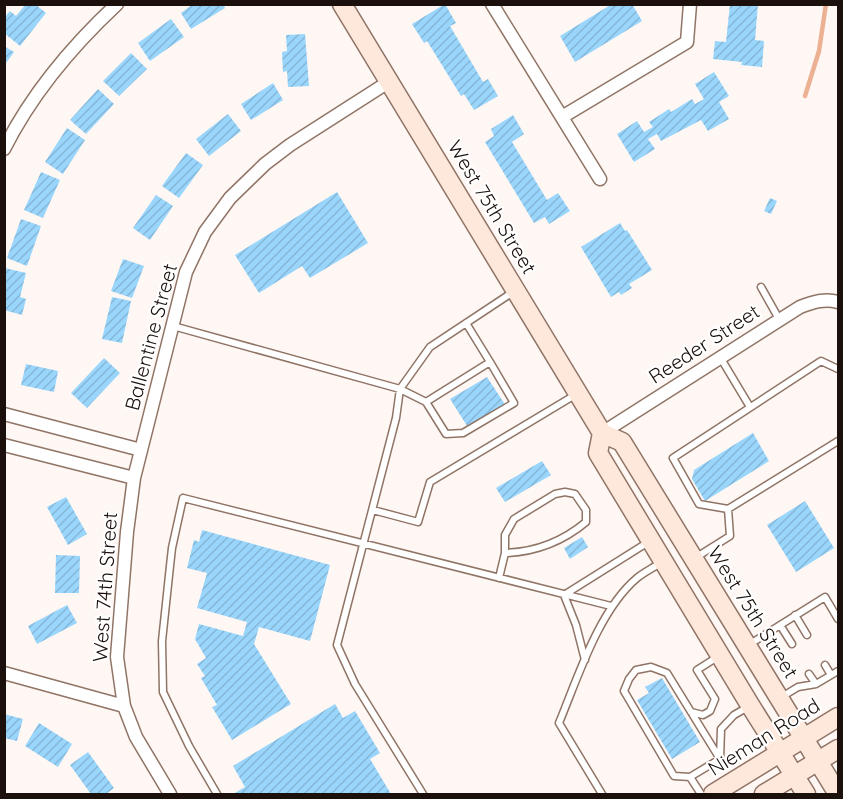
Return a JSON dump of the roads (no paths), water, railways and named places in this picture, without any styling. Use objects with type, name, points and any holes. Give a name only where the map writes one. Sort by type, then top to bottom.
[{"type":"main road","name":"West 75th Street","points":[[342,4],[602,433],[622,442],[838,794]]},
{"type":"main road","name":"West 75th Street","points":[[602,433],[598,453],[806,795]]},
{"type":"main road","name":"Nieman Road","points":[[713,795],[838,717]]},
{"type":"main road","points":[[764,795],[838,749]]},
{"type":"street","points":[[4,149],[38,92],[67,54],[117,4]]},
{"type":"street","points":[[562,117],[687,42],[690,4]]},
{"type":"street","points":[[496,6],[600,179]]},
{"type":"street","name":"Ballentine Street","points":[[134,478],[186,272],[205,232],[230,198],[265,164],[290,145],[390,81]]},
{"type":"street","name":"Reeder Street","points":[[602,433],[800,307],[817,301],[835,301]]},
{"type":"street","points":[[4,414],[141,450]]},
{"type":"street","points":[[4,446],[134,478]]},
{"type":"street","name":"West 74th Street","points":[[134,478],[126,532],[117,657],[124,706],[136,737],[170,795]]},
{"type":"street","points":[[4,673],[124,706]]},
{"type":"lane","points":[[760,287],[779,319]]},
{"type":"lane","points":[[423,795],[355,684],[337,645],[365,544],[396,418],[400,389],[430,347],[516,291]]},
{"type":"lane","points":[[172,326],[400,389],[426,402],[446,434],[463,433],[514,403],[466,323]]},
{"type":"lane","points":[[720,357],[750,407]]},
{"type":"lane","points":[[838,369],[821,361],[673,458],[699,504],[728,509],[838,441]]},
{"type":"lane","points":[[426,402],[490,362]]},
{"type":"lane","points":[[373,510],[418,522],[430,482],[578,393]]},
{"type":"lane","points":[[499,578],[506,553],[506,536],[514,519],[555,494],[565,492],[575,494],[586,510],[586,522],[573,532],[528,552],[506,553]]},
{"type":"lane","points":[[217,795],[189,746],[163,692],[162,641],[171,557],[183,498],[611,606]]},
{"type":"lane","points":[[693,559],[730,537],[728,509]]},
{"type":"lane","points":[[564,595],[651,541]]},
{"type":"lane","points":[[602,795],[559,723],[585,660],[611,606],[637,577],[664,561]]},
{"type":"lane","points":[[564,595],[576,624],[585,660]]},
{"type":"lane","points":[[747,646],[825,597],[838,620]]},
{"type":"lane","points":[[795,615],[807,635]]},
{"type":"lane","points":[[780,625],[792,644]]},
{"type":"lane","points":[[691,712],[703,715],[710,711],[715,699],[697,670],[720,656]]},
{"type":"lane","points":[[825,665],[831,675]]},
{"type":"lane","points":[[651,667],[667,674],[720,759],[690,777],[674,776],[624,691],[636,670],[651,667]]},
{"type":"lane","points":[[779,698],[798,687],[816,684],[838,670]]},
{"type":"lane","points":[[810,674],[816,684]]},
{"type":"lane","points":[[720,759],[721,729],[734,715],[750,705]]},
{"type":"lane","points":[[690,777],[701,795]]},
{"type":"waterway","points":[[805,96],[819,51],[826,4]]}]
